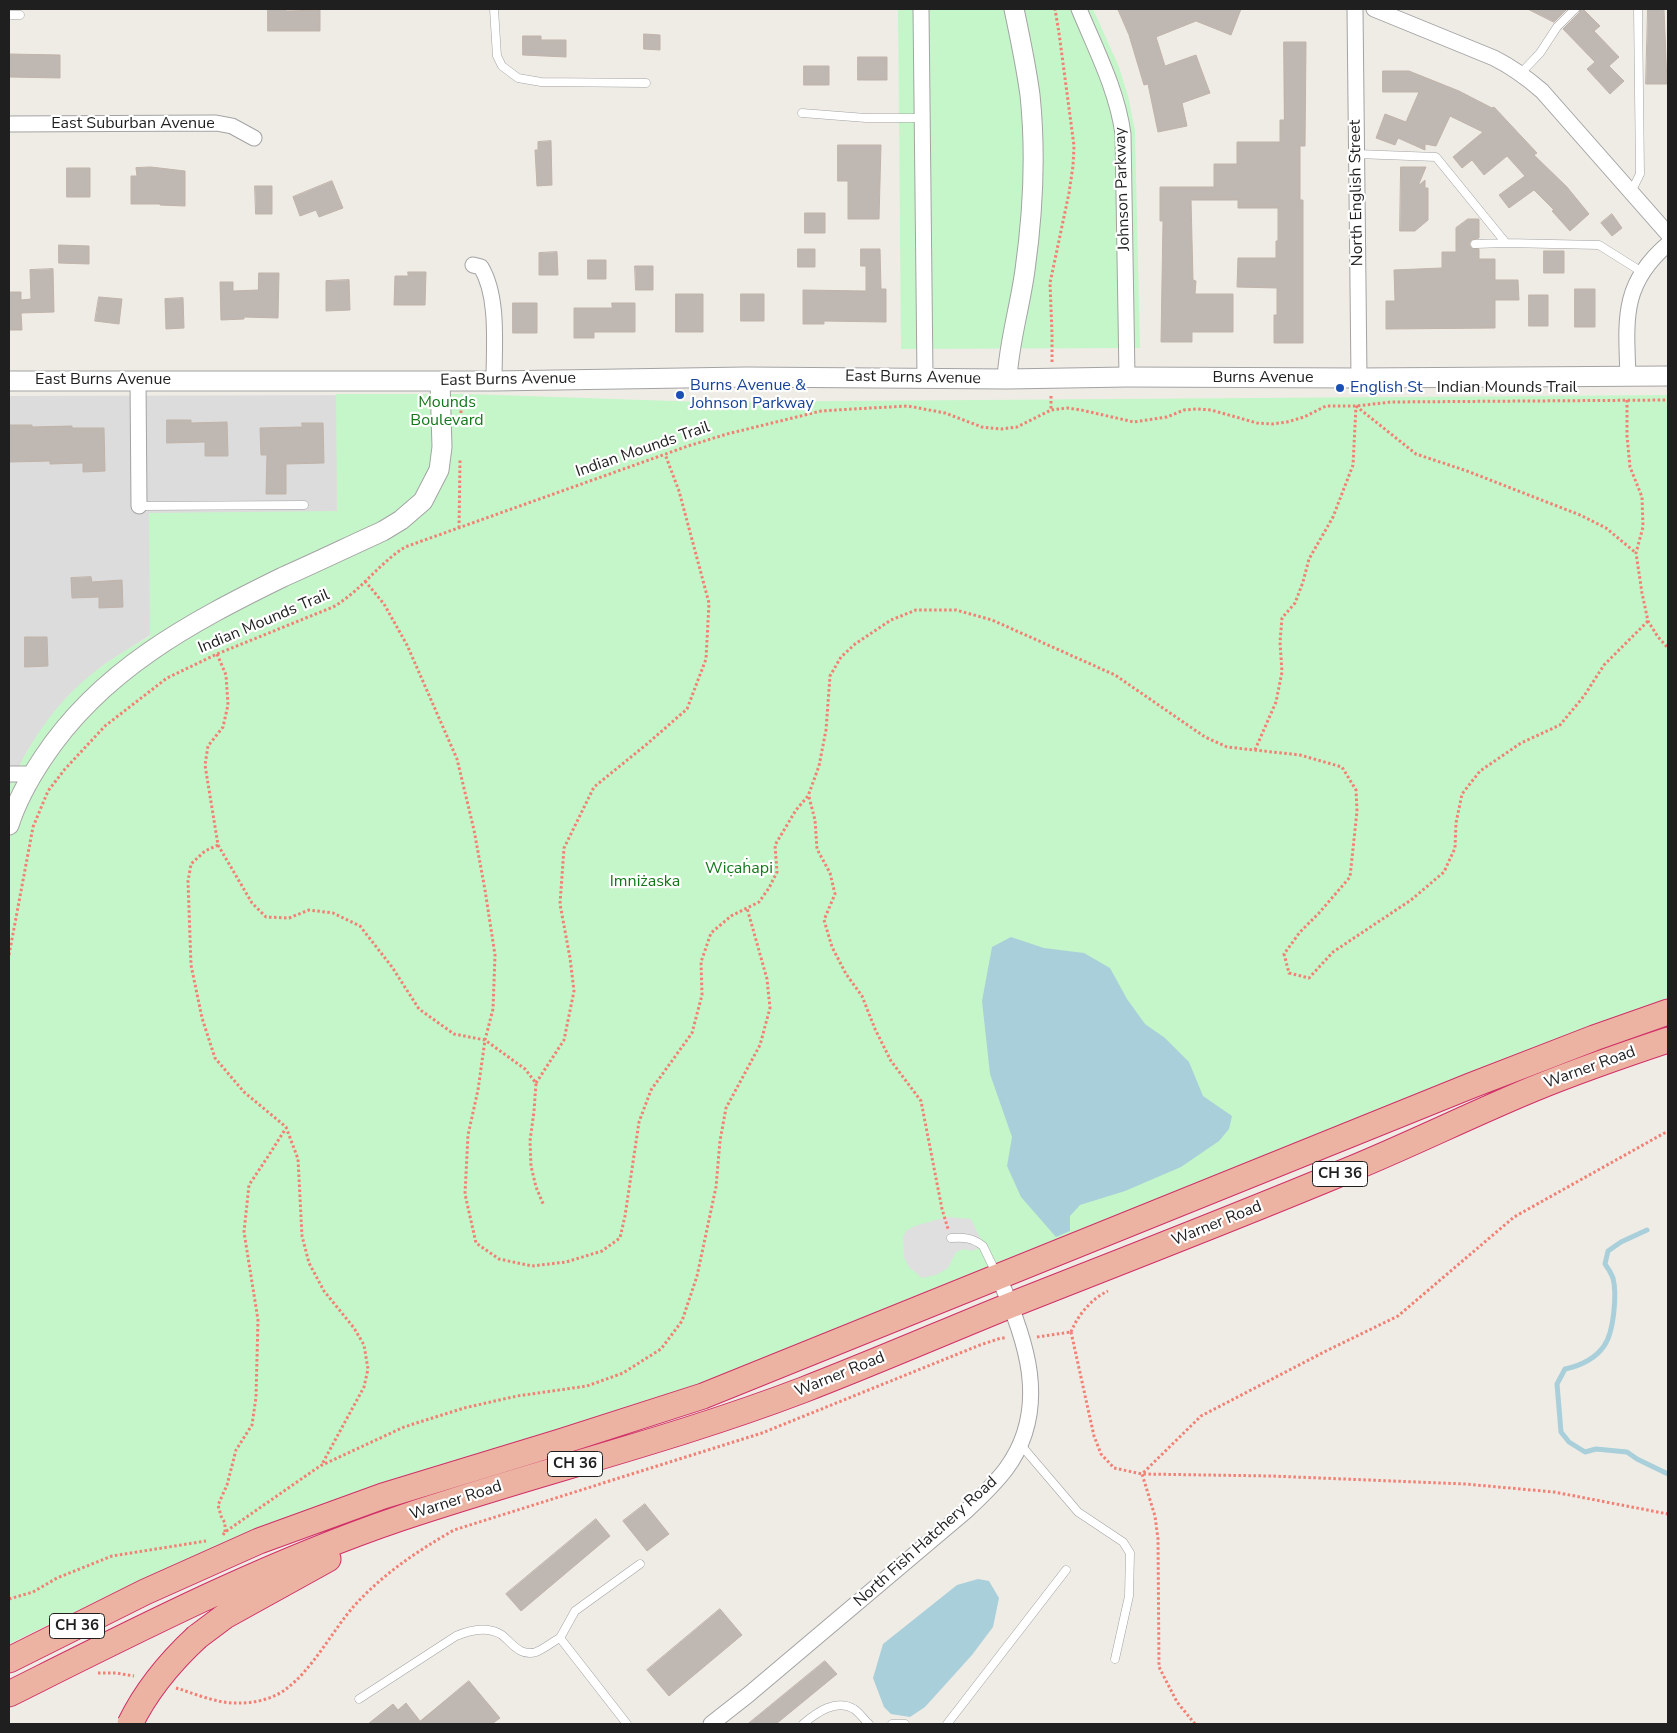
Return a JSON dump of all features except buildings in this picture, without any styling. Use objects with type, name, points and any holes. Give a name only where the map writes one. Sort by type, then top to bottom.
[{"type":"highway","name":"Warner Road","points":[[9,1660],[145,1592],[260,1540],[383,1496],[597,1431],[703,1396],[1553,1053],[1668,1012]]},
{"type":"highway","name":"Warner Road","points":[[9,1694],[142,1627],[276,1567],[398,1519],[742,1413],[1181,1239],[1351,1169],[1536,1088],[1668,1040]]},
{"type":"highway","points":[[130,1724],[145,1698],[160,1678],[183,1649],[197,1637],[225,1616],[291,1581],[398,1519]]},
{"type":"street","points":[[921,9],[925,378]]},
{"type":"street","points":[[1007,380],[1008,356],[1025,271],[1034,156],[1030,96],[1014,9]]},
{"type":"street","name":"Johnson Parkway","points":[[1079,9],[1112,90],[1123,134],[1128,378]]},
{"type":"street","name":"North English Street","points":[[1355,9],[1359,378]]},
{"type":"street","points":[[1374,9],[1494,58],[1521,74],[1542,91],[1668,234]]},
{"type":"street","name":"East Suburban Avenue","points":[[9,124],[216,123],[232,126],[254,138]]},
{"type":"street","points":[[1628,376],[1626,324],[1628,307],[1642,272],[1652,258],[1668,244]]},
{"type":"street","points":[[473,265],[481,267],[487,278],[490,291],[494,318],[494,381]]},
{"type":"street","name":"Burns Avenue","points":[[1007,380],[1668,376]]},
{"type":"street","name":"East Burns Avenue","points":[[9,380],[494,381],[746,377],[1007,380]]},
{"type":"street","points":[[138,380],[138,506]]},
{"type":"street","points":[[9,825],[14,810],[32,774],[56,738],[106,684],[143,656],[183,630],[237,600],[383,531],[401,520],[423,501],[439,470],[442,447],[440,381]]},
{"type":"street","points":[[9,774],[32,774]]},
{"type":"street","name":"North Fish Hatchery Road","points":[[711,1724],[966,1511],[990,1489],[1007,1468],[1020,1444],[1028,1420],[1030,1366],[1023,1338],[998,1276]]},
{"type":"lane","points":[[494,9],[497,56],[502,66],[512,75],[525,80],[541,82],[646,83]]},
{"type":"lane","points":[[1521,74],[1540,54],[1557,26],[1575,9]]},
{"type":"lane","points":[[1631,192],[1640,174],[1638,9]]},
{"type":"lane","points":[[9,15],[20,15]]},
{"type":"lane","points":[[802,113],[873,118],[922,118]]},
{"type":"lane","points":[[1357,154],[1436,157],[1506,243]]},
{"type":"lane","points":[[1474,244],[1600,245],[1642,272]]},
{"type":"lane","points":[[138,506],[304,505]]},
{"type":"lane","points":[[951,1238],[962,1237],[974,1240],[983,1246],[998,1276]]},
{"type":"lane","points":[[1020,1444],[1078,1512],[1122,1542],[1130,1553],[1129,1596],[1114,1659]]},
{"type":"lane","points":[[359,1699],[456,1636],[471,1630],[488,1630],[501,1635],[516,1649],[525,1652],[535,1652],[560,1638],[575,1610],[640,1564]]},
{"type":"lane","points":[[947,1724],[1066,1570]]},
{"type":"lane","points":[[560,1638],[627,1724]]},
{"type":"lane","points":[[803,1724],[828,1707],[843,1706],[854,1710],[869,1724]]},
{"type":"lane","points":[[892,1724],[905,1724]]},
{"type":"path","points":[[1052,362],[1050,283],[1074,160],[1071,120],[1055,9]]},
{"type":"path","points":[[1051,395],[1051,410]]},
{"type":"path","points":[[461,399],[461,426]]},
{"type":"path","points":[[1627,400],[1627,436],[1630,467],[1642,497],[1643,527],[1636,553],[1642,593],[1648,620],[1658,637],[1668,648]]},
{"type":"path","name":"Indian Mounds Trail","points":[[9,955],[32,827],[48,791],[65,769],[105,726],[168,678],[217,654],[347,599],[392,555],[404,547],[664,454],[727,434],[821,411],[908,406],[945,414],[982,427],[1001,429],[1017,427],[1051,410],[1067,408],[1134,422],[1167,417],[1184,410],[1210,410],[1257,423],[1272,424],[1287,422],[1326,406],[1356,406],[1390,402],[1668,400]]},
{"type":"path","points":[[1356,406],[1416,454],[1467,471],[1580,515],[1606,528],[1636,553]]},
{"type":"path","points":[[1255,750],[1276,702],[1282,672],[1280,642],[1282,618],[1294,603],[1303,582],[1309,559],[1333,517],[1353,465],[1356,406]]},
{"type":"path","points":[[459,528],[460,452]]},
{"type":"path","points":[[544,1206],[533,1173],[530,1149],[536,1083],[564,1040],[574,991],[560,904],[564,848],[594,787],[687,709],[706,659],[709,603],[680,491],[664,454]]},
{"type":"path","points":[[365,582],[384,604],[406,645],[457,758],[476,839],[494,955],[493,1009],[485,1040],[478,1090],[468,1135],[465,1194],[476,1243],[499,1259],[532,1266],[566,1262],[602,1251],[620,1238],[639,1122],[651,1090],[692,1033],[702,995],[701,962],[711,933],[731,916],[759,902],[769,888],[777,872],[775,845],[796,810],[808,796],[819,766],[826,730],[830,676],[840,657],[855,644],[891,620],[916,610],[956,610],[992,620],[1115,675],[1205,737],[1227,747],[1300,755],[1342,767],[1356,790],[1357,811],[1350,876],[1320,912],[1300,932],[1284,954],[1288,973],[1309,978],[1333,952],[1411,900],[1444,872],[1455,848],[1456,823],[1462,794],[1480,771],[1521,743],[1560,725],[1584,696],[1604,665],[1648,620]]},
{"type":"path","points":[[217,654],[226,675],[228,705],[223,727],[208,746],[205,765],[218,845],[252,903],[266,917],[289,918],[309,910],[333,913],[360,926],[392,967],[419,1009],[454,1034],[485,1040],[525,1069],[536,1083]]},
{"type":"path","points":[[808,796],[815,820],[817,849],[830,874],[835,894],[824,920],[832,947],[846,974],[862,996],[891,1061],[921,1101],[942,1209],[951,1238]]},
{"type":"path","points":[[218,845],[204,851],[191,864],[188,881],[191,964],[202,1018],[215,1058],[244,1092],[286,1128],[298,1159],[302,1236],[309,1263],[324,1291],[359,1336],[364,1345],[368,1369],[364,1387],[320,1466]]},
{"type":"path","points":[[219,1538],[320,1466],[404,1427],[464,1408],[517,1396],[587,1386],[623,1372],[661,1349],[682,1321],[697,1276],[716,1187],[720,1141],[726,1108],[760,1045],[770,1008],[767,979],[747,908]]},
{"type":"path","points":[[225,1532],[225,1523],[220,1516],[218,1505],[227,1486],[236,1450],[252,1425],[256,1397],[258,1320],[244,1232],[249,1184],[286,1128]]},
{"type":"path","points":[[1142,1474],[1201,1416],[1398,1316],[1514,1217],[1668,1131]]},
{"type":"path","points":[[167,1686],[222,1702],[238,1704],[272,1697],[287,1689],[307,1668],[354,1607],[386,1574],[420,1550],[454,1530],[762,1433],[1001,1338],[1052,1336],[1071,1332],[1094,1436],[1101,1454],[1114,1468],[1142,1474],[1271,1476],[1465,1484],[1554,1492],[1668,1514]]},
{"type":"path","points":[[1142,1474],[1155,1516],[1158,1539],[1159,1667],[1177,1702],[1195,1724]]},
{"type":"path","points":[[9,1599],[33,1592],[57,1578],[112,1556],[212,1540]]},
{"type":"shaded area","points":[[414,395],[426,458],[105,664],[69,695],[55,711],[27,751],[9,788],[9,396]]},
{"type":"shaded area","points":[[946,1217],[971,1219],[984,1246],[972,1251],[964,1249],[956,1252],[948,1268],[936,1275],[922,1278],[909,1267],[904,1257],[903,1238],[906,1231],[915,1226]]},
{"type":"green space","points":[[898,9],[1093,9],[1119,67],[1128,96],[1135,131],[1140,348],[901,349]]},
{"type":"green space","name":"Wic̣aḣapi","points":[[336,394],[468,394],[703,402],[1668,395],[1668,1004],[700,1387],[342,1499],[134,1583],[9,1644],[9,788],[37,735],[61,704],[89,676],[121,653],[150,636],[149,513],[337,511]]},
{"type":"water","points":[[1011,937],[1044,948],[1084,953],[1110,968],[1127,999],[1145,1024],[1165,1038],[1189,1062],[1203,1096],[1232,1116],[1229,1129],[1219,1141],[1181,1167],[1125,1191],[1080,1205],[1070,1216],[1070,1231],[1056,1237],[1021,1197],[1007,1166],[1012,1137],[990,1074],[982,1001],[992,947]]},
{"type":"water","points":[[978,1579],[989,1581],[999,1598],[993,1627],[972,1655],[925,1707],[910,1717],[891,1714],[884,1707],[873,1678],[883,1644],[957,1585]]},
{"type":"waterway","points":[[1647,1230],[1621,1242],[1608,1251],[1605,1264],[1613,1278],[1615,1293],[1614,1313],[1610,1332],[1604,1346],[1596,1355],[1576,1366],[1565,1369],[1557,1384],[1561,1432],[1569,1442],[1585,1452],[1596,1449],[1627,1452],[1668,1474]]},
{"type":"place","name":"English St","points":[[1340,388]]},
{"type":"place","name":"Burns Avenue & Johnson Parkway","points":[[680,395]]},
{"type":"park label","name":"Mounds Boulevard","points":[[447,412]]},
{"type":"park label","name":"Imniżaska","points":[[645,882]]}]
